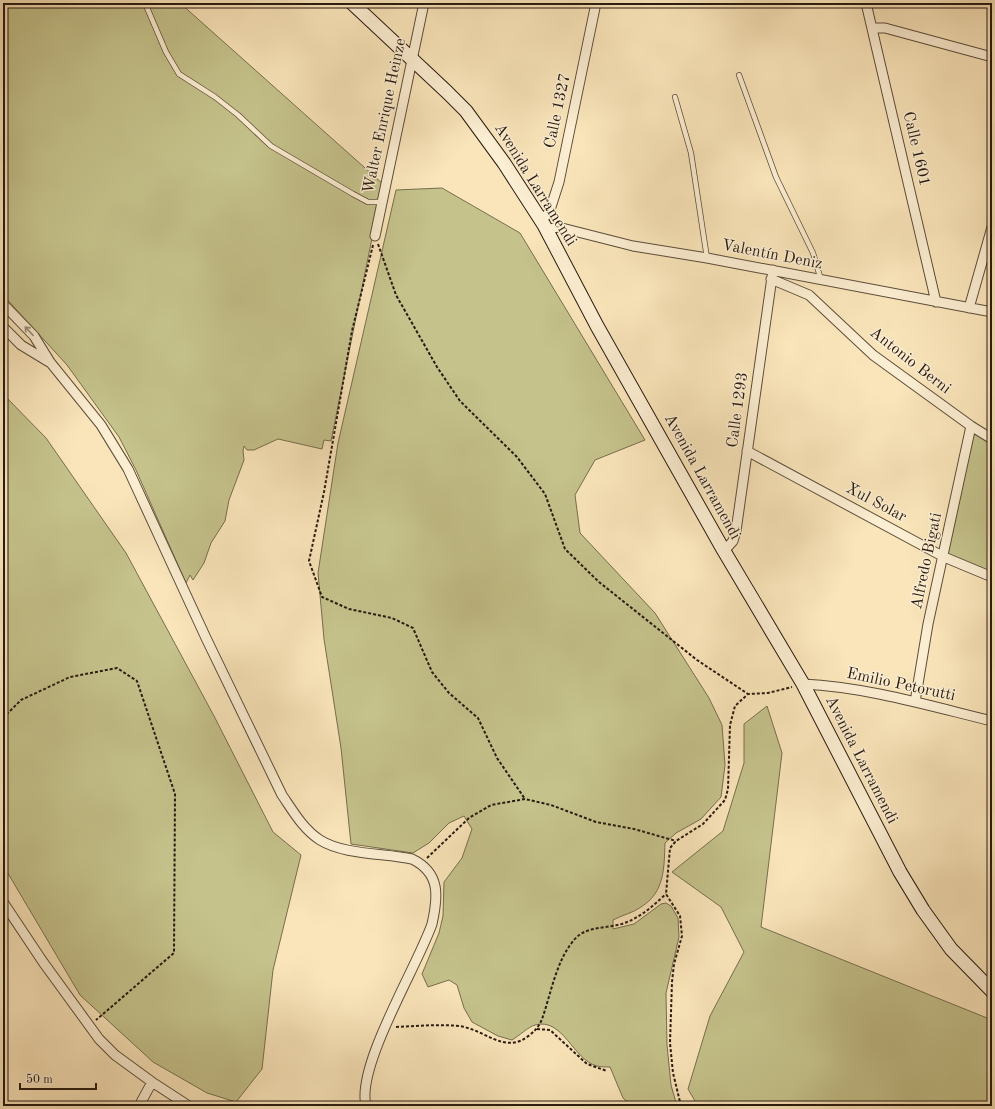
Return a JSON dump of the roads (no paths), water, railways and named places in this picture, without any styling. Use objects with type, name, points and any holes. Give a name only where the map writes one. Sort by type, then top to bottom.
[{"type":"main road","name":"Avenida Larramendi","points":[[352,3],[414,58],[447,92],[477,126],[504,163],[544,225],[597,326],[724,551],[803,684],[900,872],[923,910],[951,949],[992,991]]},
{"type":"street","name":"Walter Enrique Heinze","points":[[375,236],[414,58],[424,3]]},
{"type":"street","name":"Calle 1327","points":[[544,225],[559,182],[596,3]]},
{"type":"street","name":"Calle 1601","points":[[866,3],[936,302]]},
{"type":"street","points":[[872,28],[885,28],[992,57]]},
{"type":"street","name":"Valentín Deniz","points":[[544,225],[558,227],[633,246],[707,258],[772,275],[821,280],[992,312]]},
{"type":"street","points":[[969,308],[992,227]]},
{"type":"street","name":"Calle 1293","points":[[724,551],[733,541],[736,531],[772,275]]},
{"type":"street","name":"Antonio Berni","points":[[772,275],[809,295],[873,355],[971,426],[992,439]]},
{"type":"street","points":[[3,304],[34,336],[50,362],[101,425],[128,469],[206,638],[282,795],[295,814],[312,834],[328,844],[340,848],[402,857],[422,863],[433,877],[435,884],[434,912],[423,947],[374,1056],[366,1083],[366,1106]]},
{"type":"street","points":[[3,327],[21,346],[50,362]]},
{"type":"street","name":"Alfredo Bigati","points":[[915,702],[928,624],[944,556],[971,426]]},
{"type":"street","name":"Xul Solar","points":[[747,451],[944,556],[992,577]]},
{"type":"street","name":"Emilio Petorutti","points":[[803,684],[831,686],[915,702],[992,721]]},
{"type":"street","points":[[3,902],[43,962],[89,1026],[115,1054],[152,1082],[189,1106]]},
{"type":"street","points":[[139,1106],[152,1082]]},
{"type":"lane","points":[[145,3],[166,52],[179,74],[238,115],[271,146],[368,202],[382,202]]},
{"type":"lane","points":[[739,75],[776,177],[813,253],[821,280]]},
{"type":"lane","points":[[675,97],[691,153],[707,258]]}]
